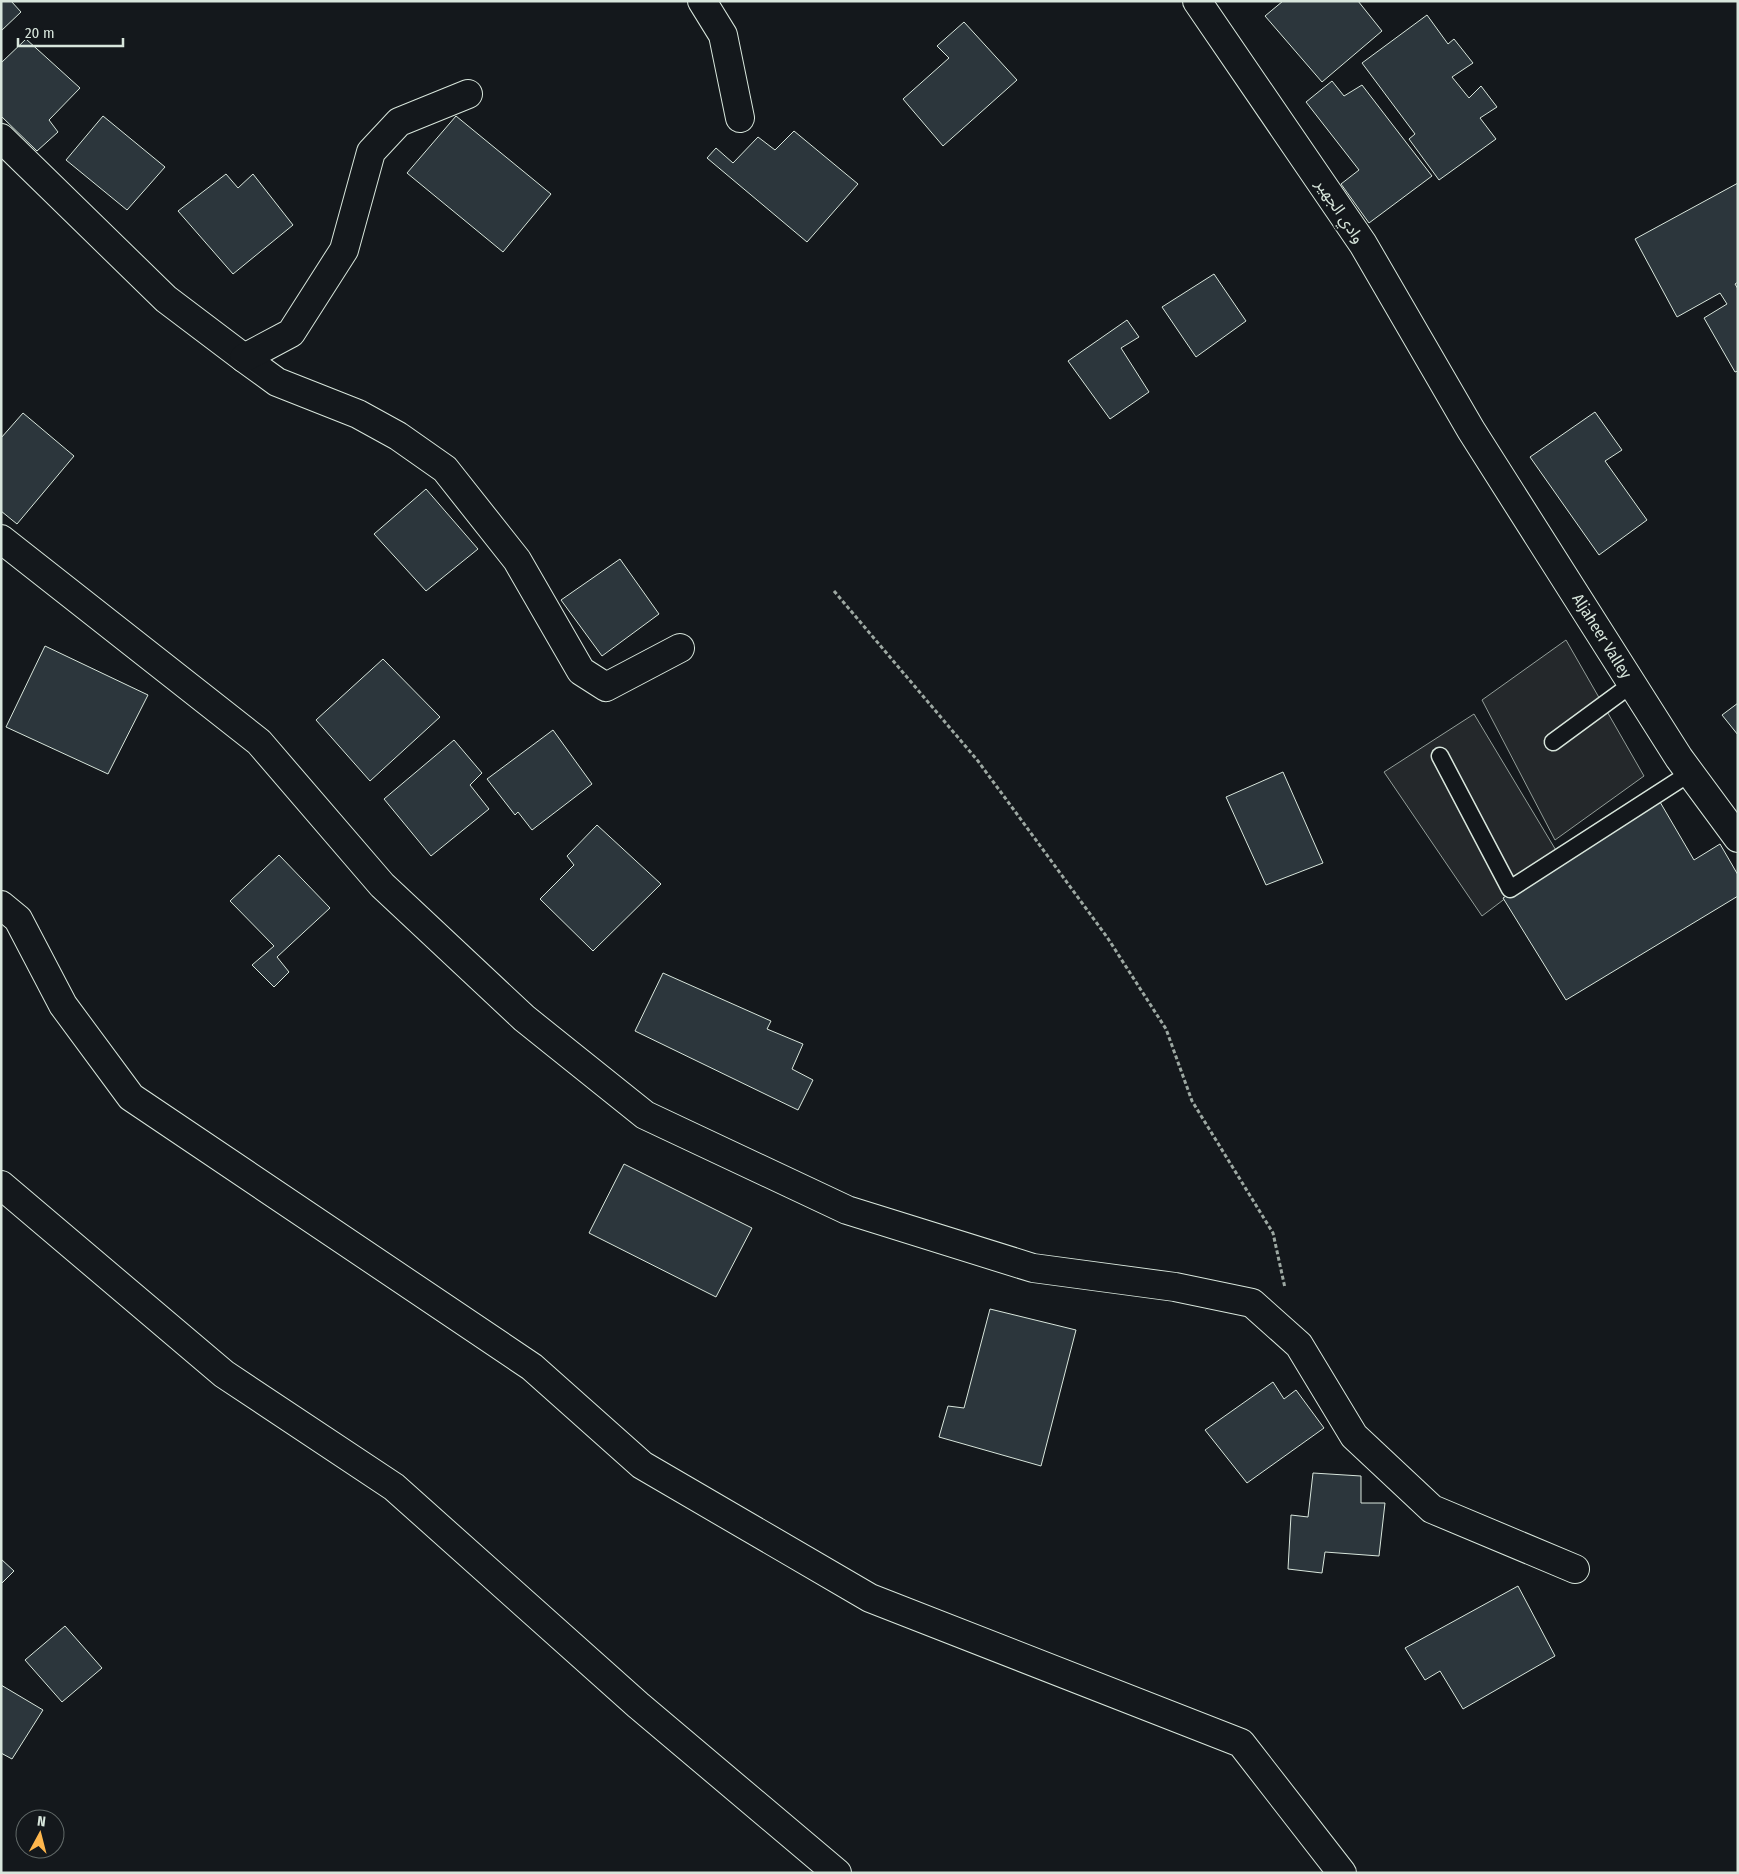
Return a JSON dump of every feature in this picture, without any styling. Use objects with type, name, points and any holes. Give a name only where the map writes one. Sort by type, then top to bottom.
[{"type":"street","points":[[702,1],[723,34],[740,118]]},
{"type":"street","name":"وادي الجهير","points":[[1197,1],[1363,244],[1471,430]]},
{"type":"street","points":[[244,358],[291,333],[344,250],[371,152],[398,122],[468,94]]},
{"type":"street","points":[[1,138],[166,299],[244,358],[277,382],[358,414],[398,436],[444,469],[517,560],[581,671],[606,687],[680,648]]},
{"type":"street","name":"Aljaheer Valley","points":[[1471,430],[1690,773],[1738,838]]},
{"type":"street","points":[[1,539],[259,742],[382,885],[524,1018],[646,1115],[846,1210],[1033,1268],[1175,1287],[1252,1304],[1299,1345],[1354,1436],[1432,1509],[1575,1569]]},
{"type":"street","points":[[1,905],[18,919],[63,1005],[131,1097],[532,1367],[642,1465],[853,1588],[879,1601],[1241,1743],[1342,1873]]},
{"type":"street","points":[[1,1185],[224,1374],[394,1487],[638,1705],[837,1873]]},
{"type":"lane","points":[[1553,742],[1632,684]]},
{"type":"lane","points":[[1440,756],[1510,889],[1690,773]]},
{"type":"path","points":[[834,591],[978,761],[1113,945],[1166,1029],[1192,1102],[1273,1234],[1286,1289]]},
{"type":"shaded area","points":[[1566,640],[1644,776],[1555,840],[1482,700]]},
{"type":"shaded area","points":[[1474,714],[1560,857],[1482,916],[1384,772]]},
{"type":"building","points":[[1,1],[11,1],[21,12],[1,31]]},
{"type":"building","points":[[1283,1],[1358,1],[1382,31],[1322,82],[1265,16]]},
{"type":"building","points":[[1427,15],[1448,44],[1454,39],[1473,63],[1452,77],[1469,98],[1481,86],[1497,107],[1480,118],[1496,139],[1439,180],[1409,139],[1415,134],[1362,63]]},
{"type":"building","points":[[964,22],[1017,80],[943,146],[903,99],[949,58],[937,46]]},
{"type":"building","points":[[26,39],[80,88],[49,120],[58,132],[37,151],[1,116],[1,63]]},
{"type":"building","points":[[1332,81],[1344,96],[1362,85],[1432,176],[1369,223],[1341,184],[1359,170],[1306,102]]},
{"type":"building","points":[[103,116],[165,167],[127,210],[66,160]]},
{"type":"building","points":[[456,116],[551,194],[503,252],[407,173]]},
{"type":"building","points":[[794,131],[858,184],[807,242],[707,158],[716,148],[733,163],[758,137],[775,150]]},
{"type":"building","points":[[226,174],[238,188],[253,174],[293,225],[233,274],[178,211]]},
{"type":"building","points":[[1738,183],[1738,282],[1735,284],[1738,289],[1738,371],[1735,372],[1704,318],[1727,304],[1720,293],[1677,317],[1635,239]]},
{"type":"building","points":[[1214,274],[1246,321],[1196,357],[1162,307]]},
{"type":"building","points":[[1127,320],[1139,337],[1121,348],[1149,392],[1110,419],[1068,361]]},
{"type":"building","points":[[1595,412],[1622,450],[1605,461],[1647,520],[1599,555],[1530,457]]},
{"type":"building","points":[[23,413],[74,456],[17,524],[1,511],[1,438]]},
{"type":"building","points":[[426,489],[478,549],[426,591],[374,534]]},
{"type":"building","points":[[620,559],[659,614],[602,656],[561,600]]},
{"type":"building","points":[[45,646],[148,695],[108,774],[6,727]]},
{"type":"building","points":[[383,659],[440,717],[370,781],[316,720]]},
{"type":"building","points":[[1738,703],[1738,735],[1722,715]]},
{"type":"building","points":[[553,730],[592,784],[532,830],[518,812],[515,815],[487,779]]},
{"type":"building","points":[[454,740],[482,773],[470,785],[489,809],[431,856],[384,799]]},
{"type":"building","points":[[1283,772],[1323,863],[1266,885],[1226,797]]},
{"type":"building","points":[[1660,802],[1694,860],[1720,844],[1738,875],[1738,896],[1566,1000],[1503,898]]},
{"type":"building","points":[[597,825],[661,884],[593,951],[540,899],[574,865],[567,856]]},
{"type":"building","points":[[279,855],[330,908],[277,957],[289,972],[274,987],[252,965],[274,946],[230,901]]},
{"type":"building","points":[[663,973],[771,1021],[767,1029],[803,1044],[792,1069],[813,1080],[798,1110],[635,1031]]},
{"type":"building","points":[[624,1164],[752,1228],[716,1297],[589,1233]]},
{"type":"building","points":[[990,1309],[1076,1330],[1041,1466],[939,1437],[948,1406],[964,1408]]},
{"type":"building","points":[[1273,1382],[1284,1399],[1296,1390],[1324,1428],[1247,1483],[1205,1430]]},
{"type":"building","points":[[1313,1473],[1361,1476],[1361,1503],[1385,1503],[1379,1556],[1325,1552],[1322,1573],[1288,1569],[1291,1515],[1308,1517]]},
{"type":"building","points":[[1,1559],[14,1571],[1,1584]]},
{"type":"building","points":[[1518,1586],[1555,1656],[1463,1709],[1440,1671],[1425,1680],[1405,1648]]},
{"type":"building","points":[[65,1626],[102,1668],[62,1702],[25,1660]]},
{"type":"building","points":[[1,1685],[43,1710],[12,1759],[1,1753]]}]
